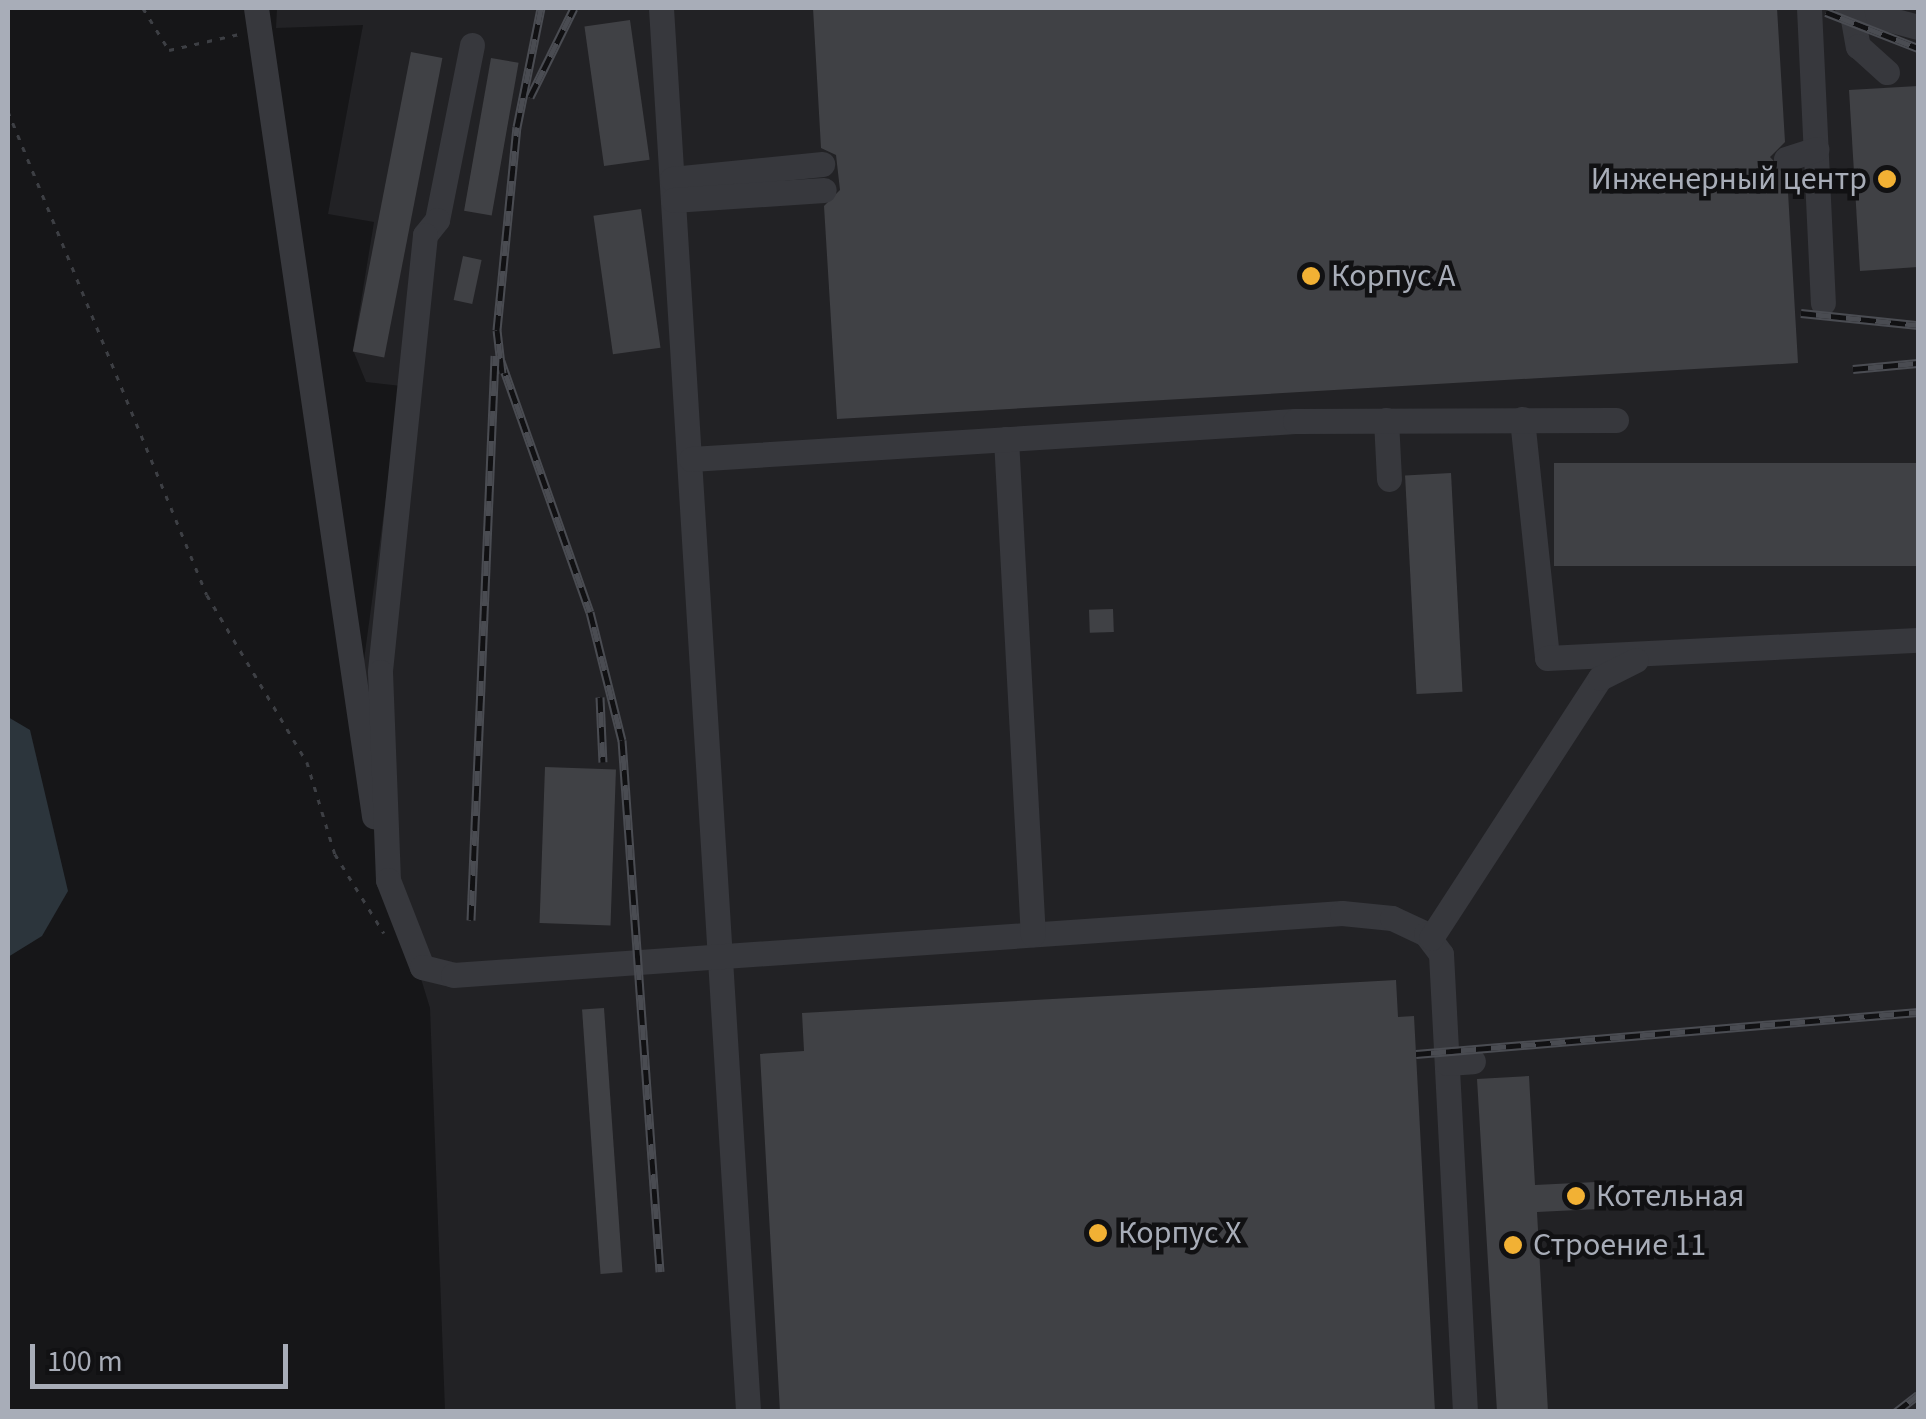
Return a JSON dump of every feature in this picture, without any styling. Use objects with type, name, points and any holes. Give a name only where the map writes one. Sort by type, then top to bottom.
[{"type":"lane","points":[[661,8],[748,1412]]},
{"type":"lane","points":[[1809,8],[1823,303]]},
{"type":"lane","points":[[1887,72],[1858,46],[1850,8],[1918,27]]},
{"type":"lane","points":[[255,19],[294,227],[346,655],[388,880],[422,967],[438,974],[1366,913],[1431,938],[1441,954],[1465,1412]]},
{"type":"lane","points":[[388,880],[380,672],[412,390],[410,333],[472,46]]},
{"type":"lane","points":[[1786,160],[1816,150]]},
{"type":"lane","points":[[673,190],[823,176]]},
{"type":"lane","points":[[1522,419],[1546,658],[1918,640]]},
{"type":"lane","points":[[691,459],[1386,420],[1616,420]]},
{"type":"lane","points":[[1386,420],[1389,478]]},
{"type":"lane","points":[[1006,439],[1034,934]]},
{"type":"lane","points":[[1431,938],[1600,678],[1660,653]]},
{"type":"lane","points":[[1446,1063],[1473,1060]]},
{"type":"path","points":[[142,8],[170,50],[255,19]]},
{"type":"path","points":[[8,111],[207,595],[307,762],[335,854],[388,938]]},
{"type":"shaded area","points":[[277,8],[1918,8],[1918,1411],[445,1411],[430,1008],[402,917],[361,682],[401,386],[366,382],[353,350],[374,222],[328,214],[363,25],[276,28]]},
{"type":"shaded area","points":[[8,717],[30,730],[68,891],[42,936],[8,957]]},
{"type":"building","name":"Корпус А","points":[[813,8],[1777,8],[1785,142],[1770,157],[1787,175],[1798,363],[837,419],[824,206],[840,190],[836,155],[821,148]]},
{"type":"building","points":[[630,20],[650,160],[604,166],[584,26]]},
{"type":"building","points":[[411,52],[442,58],[384,358],[353,351]]},
{"type":"building","points":[[491,58],[519,63],[492,216],[464,211]]},
{"type":"building","name":"Инженерный центр","points":[[1918,86],[1918,267],[1860,271],[1849,90]]},
{"type":"building","points":[[641,209],[660,348],[613,354],[593,216]]},
{"type":"building","points":[[463,256],[482,260],[472,304],[454,300]]},
{"type":"building","points":[[1554,463],[1918,463],[1918,566],[1554,566]]},
{"type":"building","points":[[1451,473],[1462,692],[1417,694],[1405,475]]},
{"type":"building","points":[[1113,609],[1114,632],[1090,633],[1089,610]]},
{"type":"building","points":[[545,767],[616,769],[611,925],[540,923]]},
{"type":"building","name":"Корпус Х","points":[[1396,980],[1398,1017],[1414,1016],[1435,1412],[780,1412],[760,1054],[804,1051],[802,1013]]},
{"type":"building","points":[[604,1008],[622,1272],[601,1274],[582,1010]]},
{"type":"building","name":"Строение 11","points":[[1529,1076],[1535,1185],[1596,1182],[1598,1209],[1537,1212],[1548,1412],[1497,1412],[1477,1079]]},
{"type":"railway","points":[[502,373],[497,330],[517,127],[541,8]]},
{"type":"railway","points":[[530,97],[574,8]]},
{"type":"railway","points":[[1826,12],[1918,48]]},
{"type":"railway","points":[[1801,313],[1918,325]]},
{"type":"railway","points":[[471,920],[495,356]]},
{"type":"railway","points":[[501,361],[590,612],[622,740],[660,1272]]},
{"type":"railway","points":[[1853,369],[1918,363]]},
{"type":"railway","points":[[600,697],[603,762]]},
{"type":"railway","points":[[1416,1054],[1918,1012]]},
{"type":"railway","points":[[1896,1412],[1918,1395]]},
{"type":"place","name":"Инженерный центр","points":[[1887,179]]},
{"type":"place","name":"Корпус А","points":[[1311,276]]},
{"type":"place","name":"Котельная","points":[[1576,1196]]},
{"type":"place","name":"Корпус Х","points":[[1098,1233]]},
{"type":"place","name":"Строение 11","points":[[1513,1245]]}]
